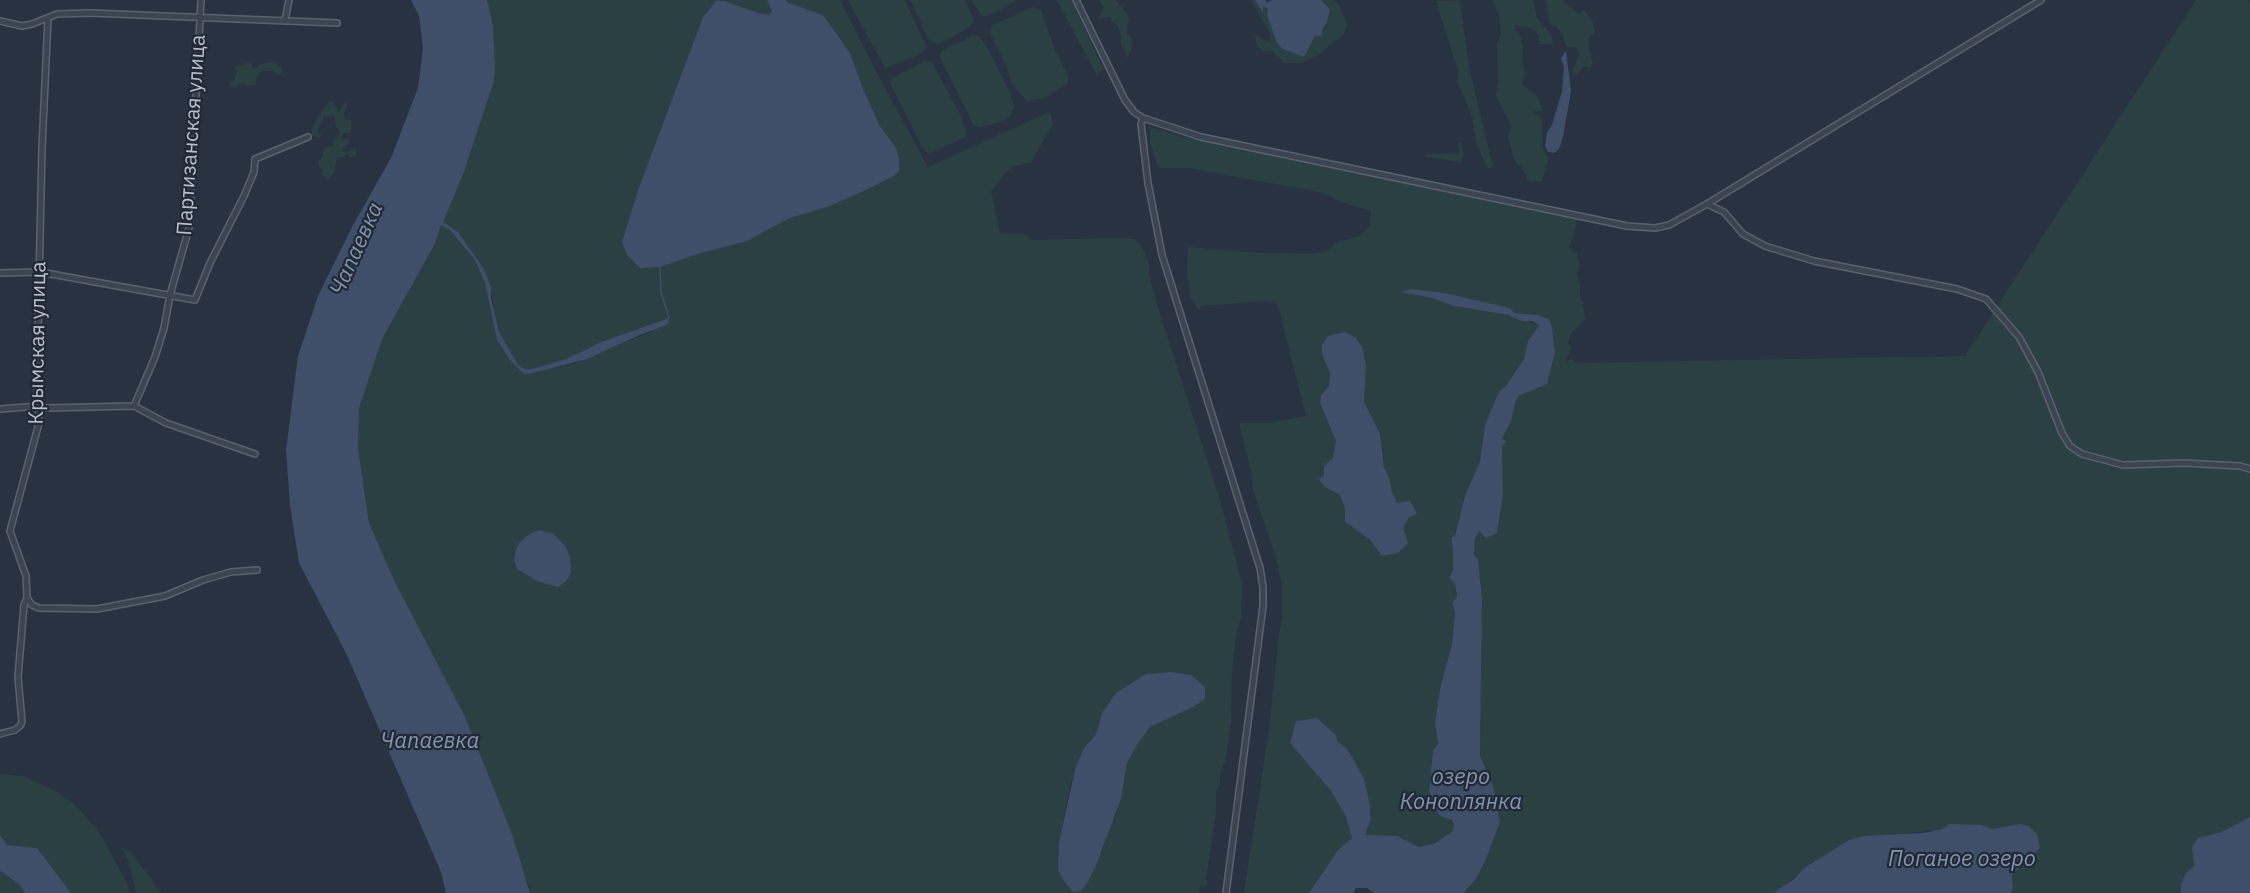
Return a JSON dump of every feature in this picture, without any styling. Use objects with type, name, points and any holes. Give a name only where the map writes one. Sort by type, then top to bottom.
[{"type":"street","name":"Партизанская улица","points":[[134,406],[155,357],[164,328],[170,296],[189,228],[201,0]]},
{"type":"street","points":[[285,20],[290,0]]},
{"type":"street","points":[[1076,0],[1125,100],[1134,112],[1143,118],[1202,136],[1627,226],[1655,228],[1669,225],[1707,204],[2041,0]]},
{"type":"street","points":[[0,21],[22,26],[57,14],[90,13],[337,23]]},
{"type":"street","name":"Крымская улица","points":[[0,734],[15,730],[22,722],[18,677],[24,605],[27,598],[24,568],[10,531],[39,423],[37,375],[48,18]]},
{"type":"street","points":[[1143,118],[1141,124],[1148,183],[1162,255],[1260,568],[1263,587],[1263,606],[1226,893]]},
{"type":"street","name":"Партизанская улица","points":[[170,296],[195,300],[210,263],[244,196],[254,172],[255,159],[308,137]]},
{"type":"street","points":[[1707,204],[1724,212],[1743,234],[1765,246],[1814,261],[1957,289],[1986,299],[2019,337],[2038,372],[2062,433],[2070,446],[2082,454],[2123,465],[2183,462],[2240,466],[2250,469]]},
{"type":"street","points":[[0,273],[40,272],[170,296]]},
{"type":"street","points":[[0,410],[38,406],[46,408],[134,406],[166,423],[255,454]]},
{"type":"street","points":[[27,598],[32,605],[39,608],[98,609],[165,596],[203,580],[231,572],[257,570]]},
{"type":"green space","points":[[487,0],[767,0],[772,11],[769,15],[758,13],[703,17],[638,190],[622,242],[627,255],[636,262],[660,267],[747,241],[790,218],[830,206],[892,177],[896,148],[880,126],[850,53],[823,15],[785,0],[840,0],[928,167],[1050,112],[1053,124],[1031,162],[1011,167],[991,191],[1000,233],[1024,234],[1034,240],[1135,239],[1141,246],[1149,263],[1149,274],[1156,302],[1220,500],[1242,584],[1241,617],[1232,669],[1231,722],[1225,762],[1216,791],[1216,812],[1206,879],[1208,884],[1200,887],[1199,893],[530,893],[529,885],[369,523],[358,448],[359,408],[382,339],[435,245],[441,225],[450,230],[475,260],[485,283],[497,340],[516,367],[536,373],[544,369],[571,365],[662,327],[665,319],[601,342],[566,359],[532,369],[525,369],[518,365],[503,342],[495,320],[491,287],[484,269],[458,232],[442,222],[464,172],[494,81],[493,25]],"holes":[[[1172,672],[1191,675],[1193,707],[1150,727],[1127,763],[1121,799],[1115,818],[1088,882],[1058,870],[1059,842],[1070,785],[1084,748],[1096,734],[1102,713],[1146,674]]]},
{"type":"green space","points":[[848,0],[905,0],[927,48],[919,55],[885,68]]},
{"type":"green space","points":[[910,0],[965,0],[974,20],[970,27],[939,44],[929,40]]},
{"type":"green space","points":[[971,0],[1018,0],[983,17]]},
{"type":"green space","points":[[1057,0],[1071,0],[1104,70],[1096,74]]},
{"type":"green space","points":[[1099,0],[1116,0],[1128,16],[1127,33],[1131,37],[1132,44],[1128,59],[1121,44],[1121,33],[1118,26],[1112,22],[1111,17],[1098,18],[1104,8]]},
{"type":"green space","points":[[1251,0],[1255,0],[1263,11],[1263,5],[1268,9],[1277,43],[1304,57],[1313,40],[1327,22],[1330,10],[1321,0],[1333,0],[1340,6],[1347,26],[1344,34],[1317,56],[1301,63],[1285,63],[1271,51],[1263,52],[1257,45],[1255,35],[1269,42],[1271,35]]},
{"type":"green space","points":[[1460,0],[1469,67],[1493,167],[1487,169],[1476,141],[1472,116],[1458,83],[1458,71],[1436,1]]},
{"type":"green space","points":[[1493,0],[1533,0],[1537,18],[1551,34],[1553,44],[1539,44],[1539,36],[1534,29],[1513,25],[1520,35],[1523,46],[1522,60],[1525,74],[1522,84],[1538,97],[1542,110],[1532,112],[1542,118],[1543,149],[1549,158],[1542,181],[1529,182],[1512,154],[1507,137],[1511,128],[1510,122],[1496,96],[1497,44],[1501,34],[1499,16]]},
{"type":"green space","points":[[1546,0],[1562,0],[1578,14],[1584,10],[1592,21],[1595,31],[1589,37],[1588,48],[1593,63],[1590,68],[1585,66],[1576,75],[1572,72],[1580,52],[1575,47],[1567,47],[1562,33],[1549,24]]},
{"type":"green space","points":[[2196,0],[2248,0],[2250,2],[2250,817],[2221,832],[2198,838],[2192,847],[2194,867],[2185,874],[2181,893],[2011,893],[2012,875],[2029,861],[2037,834],[2029,826],[2020,824],[1992,829],[1982,825],[1968,826],[1849,840],[1805,868],[1773,893],[1464,893],[1477,877],[1500,822],[1493,786],[1480,756],[1482,599],[1478,559],[1474,555],[1475,539],[1479,531],[1497,533],[1503,495],[1502,438],[1511,422],[1519,396],[1526,391],[1537,389],[1549,377],[1555,351],[1552,327],[1537,315],[1514,313],[1510,308],[1445,293],[1411,289],[1402,292],[1432,298],[1454,306],[1508,315],[1539,325],[1528,341],[1524,359],[1505,387],[1500,390],[1485,425],[1480,461],[1465,496],[1455,536],[1451,539],[1453,570],[1449,578],[1455,583],[1457,597],[1452,602],[1455,613],[1452,644],[1440,689],[1435,723],[1438,744],[1433,750],[1429,792],[1454,825],[1452,832],[1441,840],[1419,847],[1397,836],[1366,836],[1368,828],[1366,790],[1364,779],[1355,762],[1347,749],[1337,741],[1336,735],[1317,718],[1297,721],[1290,743],[1331,791],[1347,816],[1352,838],[1338,850],[1309,893],[1244,893],[1269,730],[1282,619],[1282,586],[1276,557],[1253,490],[1251,471],[1239,423],[1268,423],[1306,416],[1278,305],[1266,301],[1201,306],[1199,310],[1190,296],[1187,269],[1188,247],[1244,252],[1313,254],[1326,251],[1339,242],[1360,236],[1370,225],[1371,211],[1339,201],[1324,193],[1189,168],[1158,168],[1150,141],[1150,127],[1184,137],[1578,219],[1569,248],[1577,254],[1580,265],[1579,272],[1576,273],[1580,284],[1580,298],[1585,319],[1570,334],[1568,343],[1571,347],[1569,355],[1565,357],[1567,362],[1572,358],[1574,363],[1965,356]],"holes":[[[1326,364],[1366,365],[1364,402],[1383,449],[1384,467],[1390,480],[1391,493],[1397,503],[1416,514],[1409,517],[1382,556],[1370,540],[1345,522],[1345,509],[1340,495],[1325,487],[1324,476],[1333,458],[1336,441],[1320,403],[1321,395],[1329,386],[1330,373]]]},
{"type":"green space","points":[[1032,7],[1041,10],[1053,45],[1068,76],[1068,84],[1044,98],[1027,101],[1011,82],[1007,67],[990,33],[993,24]]},
{"type":"green space","points":[[973,35],[979,36],[988,49],[1010,93],[1014,107],[1010,116],[1003,121],[980,127],[974,126],[939,56],[942,51]]},
{"type":"green space","points":[[925,61],[932,62],[962,118],[966,131],[965,137],[929,154],[924,150],[890,83],[892,78]]},
{"type":"green space","points":[[251,62],[253,69],[264,63],[275,62],[282,69],[282,73],[278,75],[274,71],[264,71],[258,73],[255,84],[247,86],[243,83],[231,86],[230,82],[234,80],[237,73],[234,67]]},
{"type":"green space","points":[[349,100],[344,114],[345,120],[351,121],[351,132],[342,134],[341,139],[350,139],[347,146],[342,149],[345,152],[356,149],[356,155],[350,157],[347,154],[341,158],[337,157],[334,173],[328,178],[321,175],[323,170],[319,166],[319,160],[326,147],[334,146],[333,142],[339,135],[340,131],[336,128],[335,117],[324,116],[322,123],[318,126],[320,138],[312,136],[311,133],[328,102],[333,102],[339,112]]},
{"type":"green space","points":[[1461,141],[1464,155],[1460,162],[1426,157],[1427,154],[1459,153],[1458,144]]},
{"type":"green space","points":[[0,774],[23,776],[56,791],[72,802],[97,829],[126,881],[130,893],[71,893],[37,848],[7,845],[0,835]]},
{"type":"green space","points":[[121,847],[131,852],[161,893],[136,893],[129,862]]},
{"type":"green space","points":[[0,871],[20,885],[25,893],[0,893]]},
{"type":"water","name":"Чапаевка","points":[[411,0],[487,0],[493,25],[494,81],[464,172],[443,222],[458,232],[484,269],[491,287],[491,299],[499,332],[518,365],[525,369],[532,369],[566,359],[601,342],[669,318],[668,324],[662,327],[587,359],[529,374],[523,373],[510,360],[497,340],[485,283],[475,260],[450,230],[441,225],[435,244],[382,339],[359,408],[358,448],[369,523],[395,582],[465,717],[512,834],[530,893],[446,893],[441,872],[347,655],[299,563],[290,505],[286,450],[298,356],[318,296],[352,227],[391,158],[418,88],[423,48],[419,16]]},
{"type":"water","points":[[767,0],[785,0],[823,15],[850,53],[880,126],[896,148],[899,171],[868,189],[830,206],[790,218],[747,241],[660,267],[640,268],[627,255],[622,242],[638,190],[703,17],[716,1],[724,1],[769,15],[772,11]]},
{"type":"water","points":[[1255,0],[1266,0],[1266,3],[1272,0],[1321,0],[1330,10],[1322,36],[1315,36],[1304,57],[1283,49],[1277,43],[1267,15],[1268,9],[1263,6],[1263,12]]},
{"type":"water","points":[[1566,51],[1571,91],[1563,137],[1559,149],[1554,153],[1548,152],[1545,146],[1547,133],[1552,125],[1562,91],[1564,67],[1561,58]]},
{"type":"water","name":"озеро Коноплянка","points":[[1411,289],[1445,293],[1510,308],[1514,313],[1537,315],[1549,319],[1552,327],[1555,352],[1547,384],[1519,396],[1511,422],[1502,438],[1506,442],[1502,447],[1503,495],[1497,533],[1486,538],[1479,531],[1475,539],[1474,555],[1478,559],[1482,599],[1480,756],[1493,786],[1500,822],[1477,877],[1464,893],[1374,893],[1367,888],[1356,888],[1353,893],[1309,893],[1338,850],[1352,838],[1346,816],[1331,791],[1290,743],[1296,721],[1317,718],[1336,735],[1337,741],[1347,749],[1355,762],[1364,779],[1370,806],[1370,822],[1366,835],[1397,836],[1419,847],[1435,843],[1452,832],[1454,825],[1452,820],[1440,816],[1429,792],[1433,750],[1438,744],[1435,723],[1440,689],[1452,644],[1455,613],[1452,602],[1457,597],[1455,583],[1449,578],[1453,570],[1451,538],[1455,536],[1465,496],[1480,461],[1485,425],[1494,403],[1500,390],[1505,387],[1524,359],[1528,341],[1539,325],[1508,315],[1454,306],[1432,298],[1401,292]]},
{"type":"water","points":[[1345,332],[1356,338],[1362,347],[1366,365],[1364,402],[1380,434],[1384,467],[1390,480],[1392,493],[1397,503],[1410,501],[1417,514],[1409,517],[1403,528],[1408,543],[1398,553],[1382,556],[1370,540],[1345,522],[1345,509],[1340,495],[1325,487],[1319,479],[1324,476],[1324,466],[1333,458],[1336,441],[1320,403],[1321,395],[1329,386],[1330,373],[1322,354],[1322,345],[1328,336]]},
{"type":"water","points":[[540,530],[554,534],[565,546],[570,557],[571,572],[567,580],[558,587],[537,581],[517,569],[514,560],[520,542],[531,533]]},
{"type":"water","points":[[1172,672],[1191,675],[1205,687],[1205,699],[1150,727],[1137,745],[1127,763],[1121,799],[1097,863],[1081,891],[1073,892],[1058,870],[1059,842],[1076,766],[1084,748],[1096,734],[1102,713],[1116,693],[1146,674]]},
{"type":"water","points":[[2250,817],[2250,893],[2181,893],[2185,874],[2194,866],[2192,847],[2198,838],[2221,832]]},
{"type":"water","name":"Поганое озеро","points":[[1950,824],[1982,825],[1992,829],[2020,824],[2029,826],[2037,834],[2040,848],[2012,875],[2011,893],[1773,893],[1794,879],[1804,868],[1849,840],[1863,836],[1923,833],[1942,829]]},
{"type":"water","points":[[0,835],[7,845],[37,848],[71,893],[25,893],[20,885],[0,871]]},
{"type":"waterway","points":[[660,267],[661,292],[668,319]]}]
